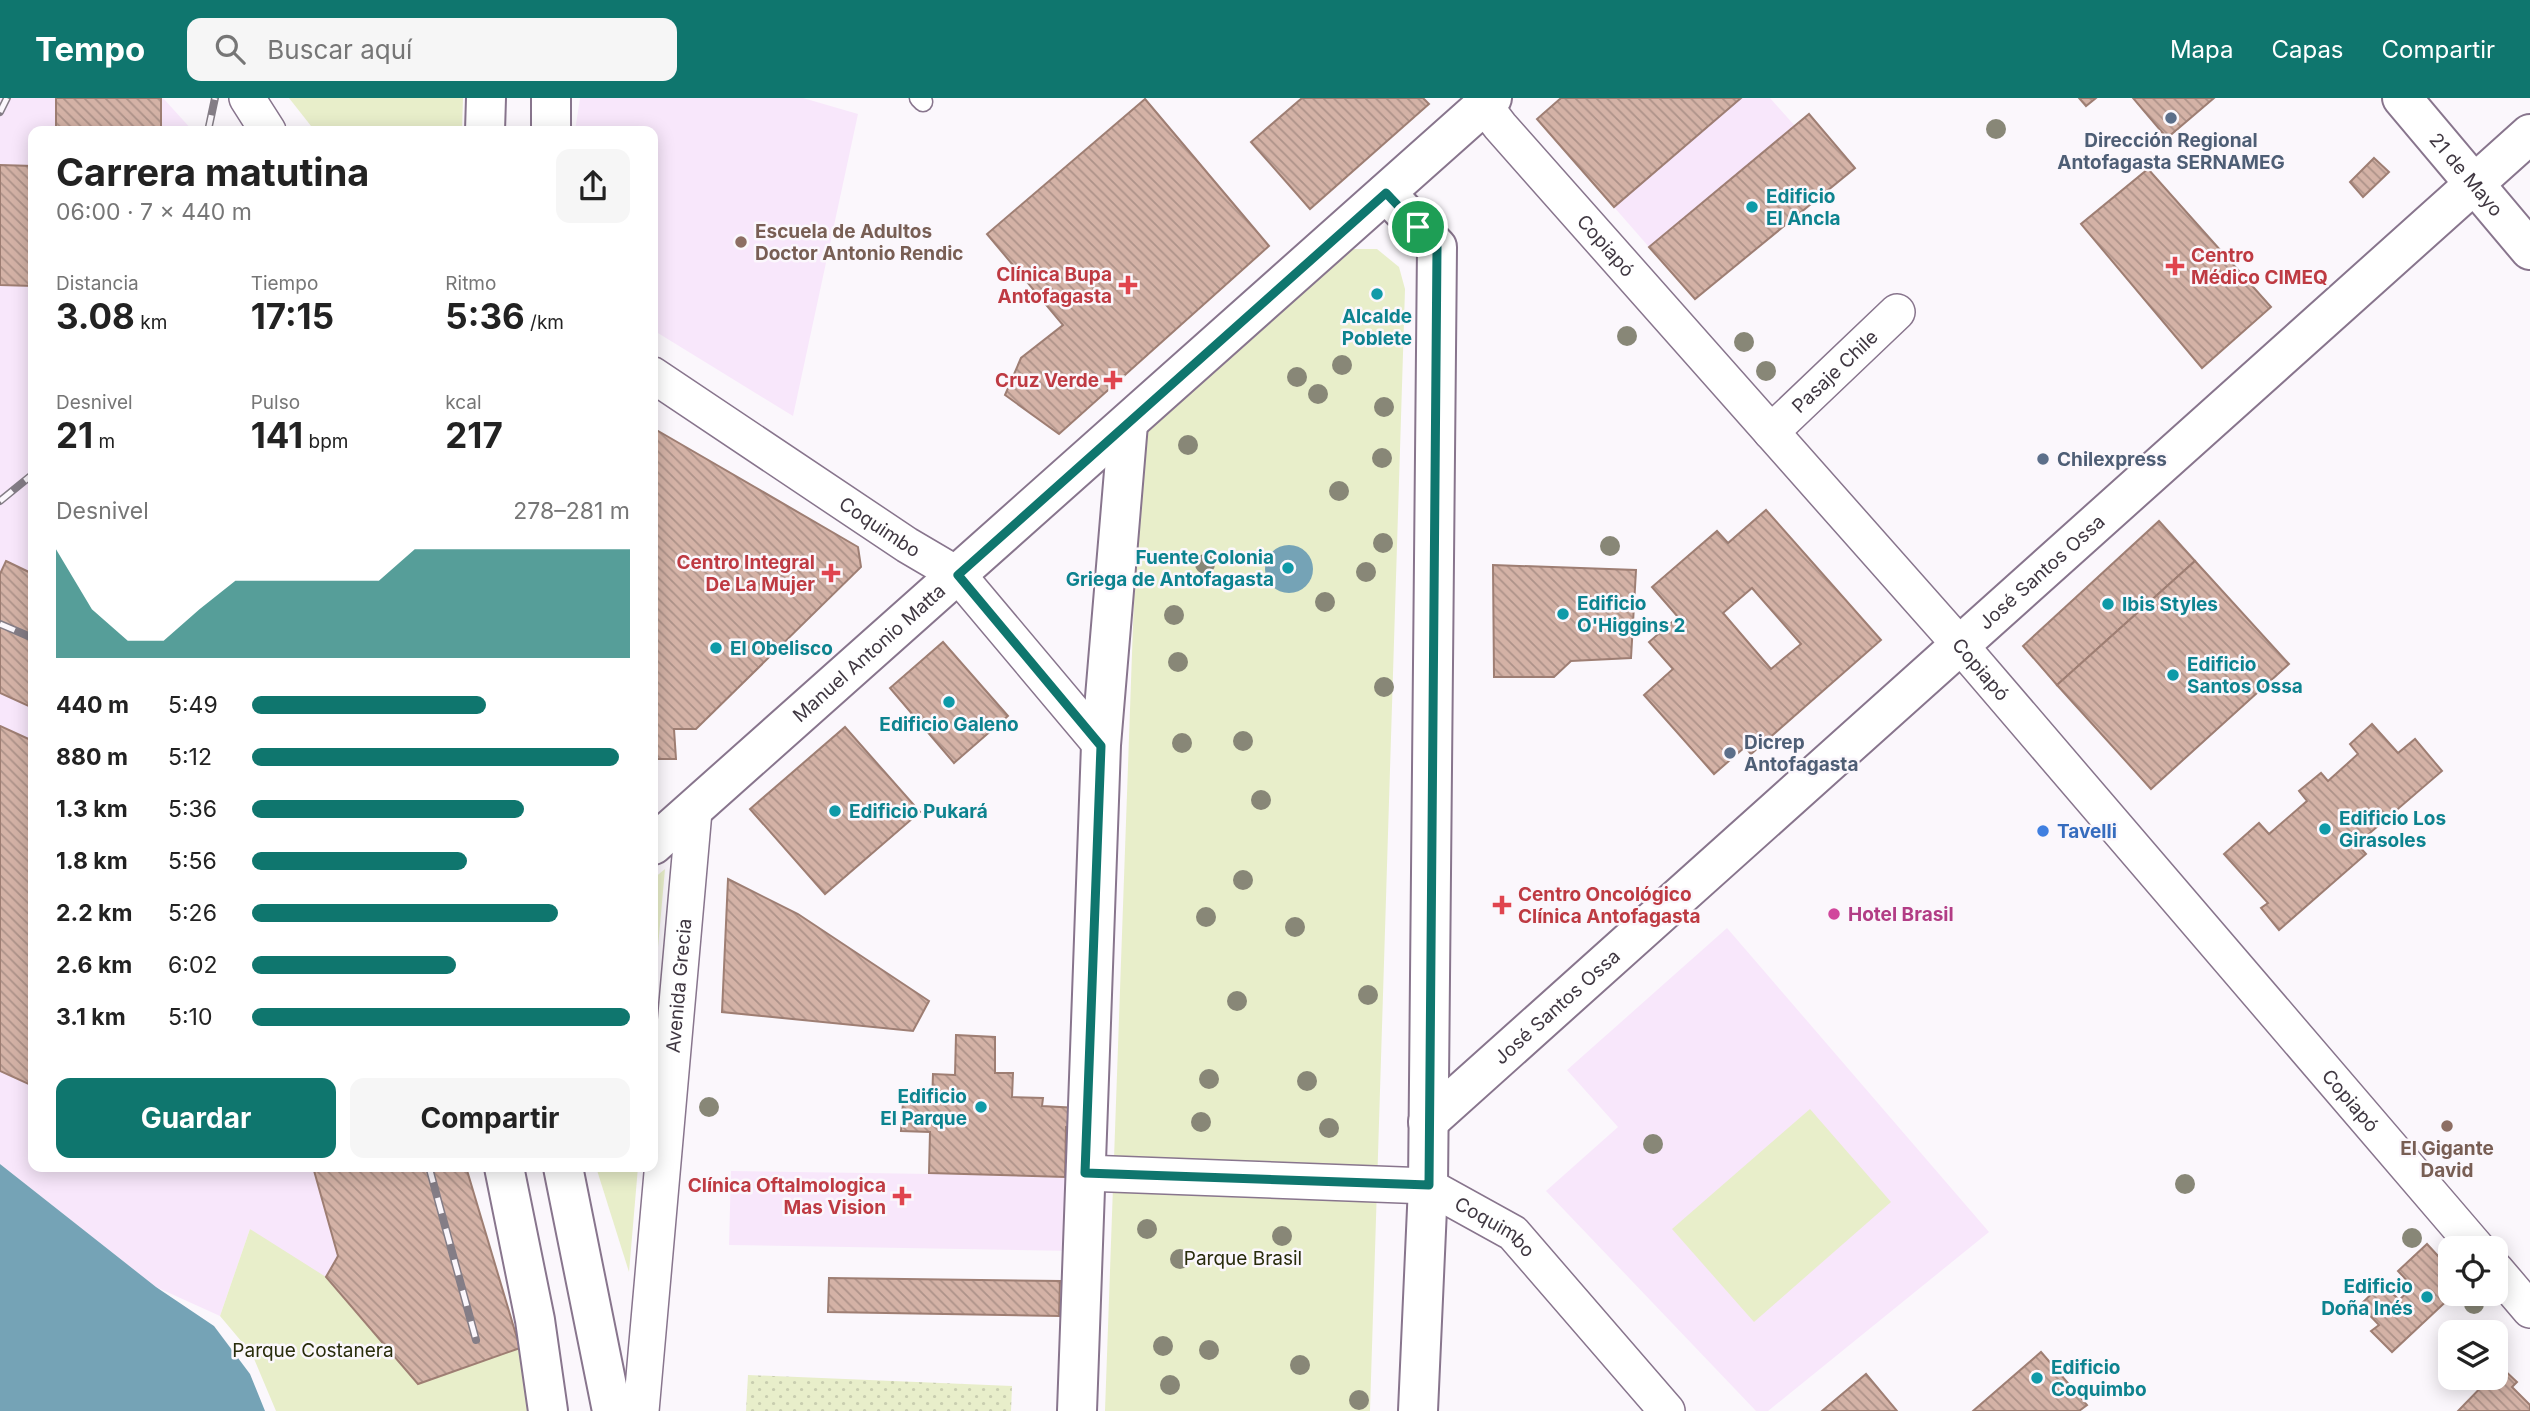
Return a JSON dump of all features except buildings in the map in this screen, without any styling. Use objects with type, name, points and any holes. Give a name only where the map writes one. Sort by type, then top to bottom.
[{"type":"main road","points":[[485,126],[486,98]]},
{"type":"main road","points":[[551,98],[551,126]]},
{"type":"main road","name":"21 de Mayo","points":[[2402,98],[2530,250]]},
{"type":"main road","name":"Manuel Antonio Matta","points":[[658,841],[1386,193],[1485,100]]},
{"type":"main road","name":"José Santos Ossa","points":[[1429,1122],[2530,134]]},
{"type":"main road","points":[[1386,193],[1437,247],[1429,1185],[1418,1411]]},
{"type":"main road","points":[[1077,1411],[1101,746],[1128,424]]},
{"type":"main road","points":[[505,1172],[535,1320],[548,1411]]},
{"type":"main road","points":[[564,1172],[612,1411]]},
{"type":"street","points":[[247,98],[265,126]]},
{"type":"street","name":"Copiapó","points":[[1485,100],[1500,126],[1960,645],[2467,1236]]},
{"type":"street","name":"Pasaje Chile","points":[[1771,432],[1897,312]]},
{"type":"street","name":"Coquimbo","points":[[658,378],[907,545],[958,575],[1101,746]]},
{"type":"street","name":"Avenida Grecia","points":[[641,1411],[694,811]]},
{"type":"street","name":"Coquimbo","points":[[1085,1173],[1429,1185],[1513,1233],[1667,1411]]},
{"type":"street","points":[[2508,1284],[2530,1310]]},
{"type":"shaded area","points":[[0,98],[163,98],[188,126],[28,126],[28,1172],[467,1172],[520,1348],[418,1384],[250,1229],[220,1316],[156,1287],[0,1164]]},
{"type":"shaded area","name":"Escuela de Adultos Doctor Antonio Rendic","points":[[580,98],[803,98],[858,114],[793,416],[658,333],[658,126],[576,126]]},
{"type":"shaded area","points":[[1741,98],[1770,98],[1795,126],[1649,247],[1614,207]]},
{"type":"shaded area","points":[[1727,928],[1989,1232],[1768,1411],[1756,1411],[1546,1191],[1618,1127],[1567,1070]]},
{"type":"shaded area","name":"Clínica Oftalmologica Mas Vision","points":[[731,1171],[1074,1176],[1073,1251],[729,1245]]},
{"type":"green space","points":[[289,98],[463,98],[462,126],[311,126]]},
{"type":"green space","name":"Parque Brasil","points":[[1347,249],[1377,249],[1399,267],[1405,289],[1370,1411],[1105,1411],[1140,429]]},
{"type":"green space","points":[[665,869],[658,947],[658,875]]},
{"type":"green space","points":[[1810,1109],[1891,1202],[1754,1322],[1672,1229]]},
{"type":"green space","points":[[598,1172],[638,1172],[629,1272]]},
{"type":"green space","name":"Parque Costanera","points":[[250,1229],[326,1277],[418,1384],[520,1348],[529,1411],[276,1411],[252,1354],[220,1316]]},
{"type":"green space","points":[[748,1375],[1012,1386],[1011,1411],[746,1411]]},
{"type":"water","points":[[1289,545],[1306,552],[1313,569],[1306,586],[1289,593],[1272,586],[1265,569],[1272,552]]},
{"type":"water","points":[[0,1164],[156,1287],[214,1326],[250,1374],[265,1411],[0,1411]]},
{"type":"railway","points":[[0,112],[7,98]]},
{"type":"railway","points":[[209,126],[215,98]]},
{"type":"railway","points":[[0,501],[28,478]]},
{"type":"railway","points":[[0,624],[28,636]]},
{"type":"railway","points":[[430,1172],[476,1340]]},
{"type":"place","name":"Dirección Regional Antofagasta SERNAMEG","points":[[2171,118]]},
{"type":"place","name":"Edificio El Ancla","points":[[1752,207]]},
{"type":"place","name":"Escuela de Adultos Doctor Antonio Rendic","points":[[741,242]]},
{"type":"place","name":"Centro Médico CIMEQ","points":[[2175,266]]},
{"type":"place","name":"Clínica Bupa Antofagasta","points":[[1128,285]]},
{"type":"place","name":"Alcalde Poblete","points":[[1377,294]]},
{"type":"place","name":"Cruz Verde","points":[[1113,380]]},
{"type":"place","name":"Chilexpress","points":[[2043,459]]},
{"type":"place","name":"Fuente Colonia Griega de Antofagasta","points":[[1288,568]]},
{"type":"place","name":"Centro Integral De La Mujer","points":[[831,573]]},
{"type":"place","name":"Ibis Styles","points":[[2108,604]]},
{"type":"place","name":"Edificio O'Higgins 2","points":[[1563,614]]},
{"type":"place","name":"El Obelisco","points":[[716,648]]},
{"type":"place","name":"Edificio Santos Ossa","points":[[2173,675]]},
{"type":"place","name":"Edificio Galeno","points":[[949,702]]},
{"type":"place","name":"Dicrep Antofagasta","points":[[1730,753]]},
{"type":"place","name":"Edificio Pukará","points":[[835,811]]},
{"type":"place","name":"Edificio Los Girasoles","points":[[2325,829]]},
{"type":"place","name":"Tavelli","points":[[2043,831]]},
{"type":"place","name":"Centro Oncológico Clínica Antofagasta","points":[[1502,905]]},
{"type":"place","name":"Hotel Brasil","points":[[1834,914]]},
{"type":"place","name":"Edificio El Parque","points":[[981,1107]]},
{"type":"place","name":"El Gigante David","points":[[2447,1126]]},
{"type":"place","name":"Clínica Oftalmologica Mas Vision","points":[[902,1196]]},
{"type":"place","name":"Edificio Doña Inés","points":[[2427,1297]]},
{"type":"place","name":"Edificio Coquimbo","points":[[2037,1378]]},
{"type":"route","points":[[1386,193],[1418,227],[1437,247],[1429,1185],[1085,1173],[1101,746],[958,575],[1386,193]]}]
